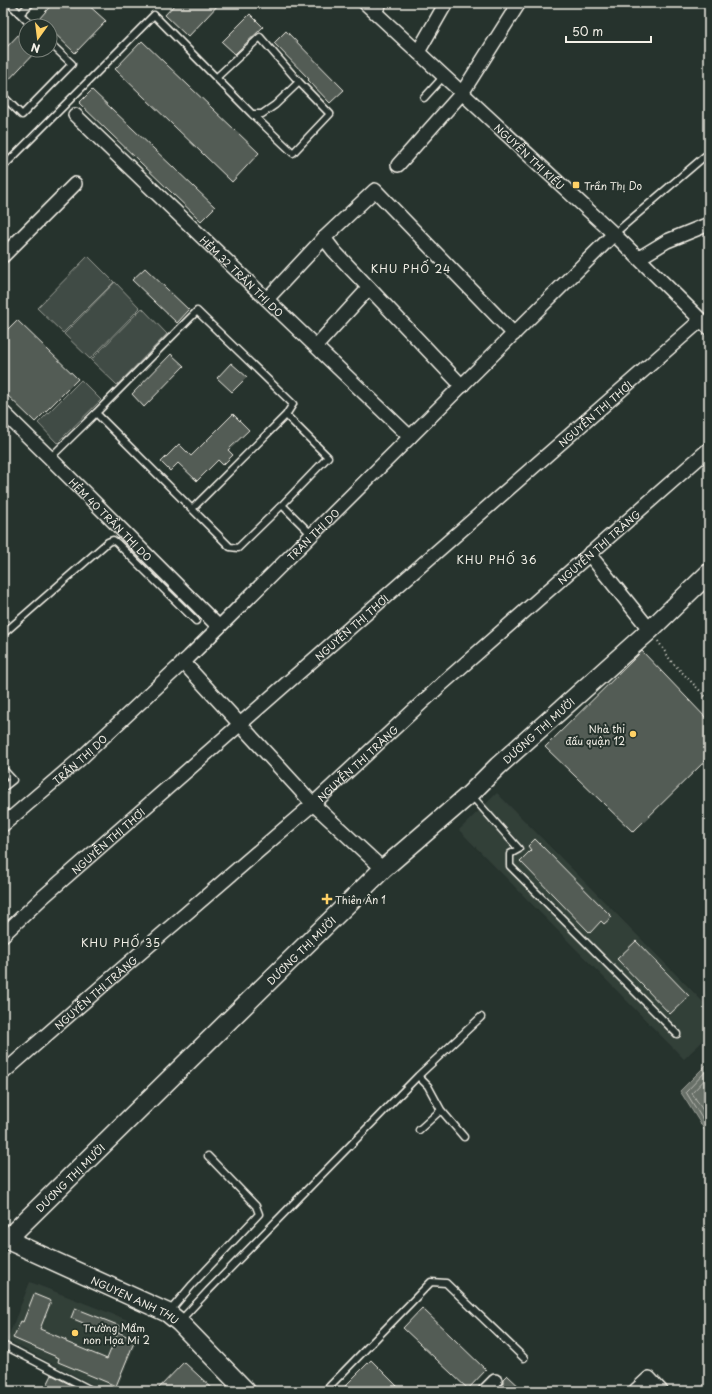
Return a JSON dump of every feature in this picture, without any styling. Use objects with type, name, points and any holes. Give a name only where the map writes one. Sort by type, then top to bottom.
[{"type":"street","name":"NGUYỄN THỊ KIỂU","points":[[364,3],[614,234],[705,324]]},
{"type":"street","points":[[418,52],[446,3]]},
{"type":"street","points":[[398,165],[462,93],[519,3]]},
{"type":"street","name":"HẺM 32 TRẦN THỊ DO","points":[[75,115],[410,437]]},
{"type":"street","points":[[3,256],[75,184]]},
{"type":"street","points":[[266,299],[324,238],[375,190],[514,334]]},
{"type":"street","points":[[639,258],[667,241],[709,224]]},
{"type":"street","name":"TRẦN THỊ DO","points":[[6,818],[80,759],[183,662],[614,234]]},
{"type":"street","points":[[324,238],[334,251],[462,386]]},
{"type":"street","points":[[316,346],[369,288]]},
{"type":"street","name":"NGUYỄN THỊ THƠI","points":[[3,935],[42,897],[239,725],[705,324]]},
{"type":"street","name":"HẺM 40 TRẦN THỊ DO","points":[[3,412],[219,627]]},
{"type":"street","name":"NGUYỄN THỊ TRÀNG","points":[[3,1073],[114,974],[313,804],[442,684],[709,448]]},
{"type":"street","points":[[589,554],[650,630]]},
{"type":"street","name":"DƯƠNG THỊ MƯỜI","points":[[5,1238],[383,869],[470,794],[498,766],[650,630],[709,573]]},
{"type":"street","points":[[183,662],[239,725],[313,804],[383,869]]},
{"type":"street","name":"NGUYEN ANH THU","points":[[5,1238],[173,1318],[246,1391]]},
{"type":"street","points":[[635,1391],[649,1378],[661,1391]]},
{"type":"street","points":[[485,1391],[495,1381]]},
{"type":"lane","points":[[9,3],[24,18]]},
{"type":"lane","points":[[20,14],[31,3]]},
{"type":"lane","points":[[377,15],[384,3]]},
{"type":"lane","points":[[3,167],[154,15],[216,78],[252,114],[293,153],[330,114],[299,82],[260,37],[216,78]]},
{"type":"lane","points":[[3,96],[22,115],[72,64],[58,51]]},
{"type":"lane","points":[[424,98],[444,76]]},
{"type":"lane","points":[[252,114],[262,114],[275,105],[299,82]]},
{"type":"lane","points":[[614,234],[705,156]]},
{"type":"lane","points":[[50,458],[197,311],[293,404],[286,415],[192,509]]},
{"type":"lane","points":[[96,413],[230,547],[238,548],[282,505],[328,456],[286,415]]},
{"type":"lane","points":[[282,505],[312,535]]},
{"type":"lane","points":[[3,634],[108,542],[113,540],[196,621]]},
{"type":"lane","points":[[3,769],[13,780],[3,788]]},
{"type":"lane","points":[[470,794],[519,849],[510,854],[510,866],[676,1034]]},
{"type":"lane","points":[[173,1318],[208,1291],[418,1076],[482,1017]]},
{"type":"lane","points":[[418,1076],[428,1086],[440,1110],[464,1137]]},
{"type":"lane","points":[[419,1130],[440,1110]]},
{"type":"lane","points":[[173,1318],[192,1285],[259,1214],[256,1206],[208,1156]]},
{"type":"lane","points":[[325,1391],[431,1282],[446,1283],[524,1358]]},
{"type":"lane","points":[[3,1345],[93,1391]]},
{"type":"path","points":[[650,630],[670,661],[709,700]]},
{"type":"shaded area","points":[[88,256],[114,282],[63,333],[37,308]]},
{"type":"shaded area","points":[[115,282],[140,308],[90,359],[64,334]]},
{"type":"shaded area","points":[[142,308],[167,334],[117,385],[91,360]]},
{"type":"shaded area","points":[[81,380],[101,400],[57,443],[38,423]]},
{"type":"shaded area","points":[[497,793],[709,1008],[709,1035],[684,1059],[459,830]]},
{"type":"shaded area","name":"Trường Mầm non Họa Mi 2","points":[[30,1282],[143,1326],[116,1391],[105,1391],[7,1340]]},
{"type":"water","points":[[709,1062],[709,1137],[680,1091]]},
{"type":"building","points":[[53,3],[86,3],[106,21],[75,53],[58,37],[58,18],[40,18]]},
{"type":"building","points":[[176,3],[220,3],[188,37],[165,15]]},
{"type":"building","points":[[250,14],[263,27],[235,54],[222,42]]},
{"type":"building","points":[[286,31],[344,90],[330,103],[274,43]]},
{"type":"building","points":[[18,35],[18,58],[29,58],[3,86],[3,51]]},
{"type":"building","points":[[142,41],[259,153],[232,182],[115,69]]},
{"type":"building","points":[[92,90],[215,207],[201,221],[79,103]]},
{"type":"building","points":[[145,268],[189,310],[177,323],[132,280]]},
{"type":"building","points":[[17,320],[78,379],[35,422],[3,391],[3,334]]},
{"type":"building","points":[[171,354],[184,366],[144,407],[132,394]]},
{"type":"building","points":[[231,363],[247,377],[232,392],[217,378]]},
{"type":"building","points":[[233,414],[249,430],[228,450],[233,455],[223,465],[218,460],[197,481],[178,463],[170,471],[161,462],[179,444],[191,456]]},
{"type":"building","name":"Nhà thi đấu quận 12","points":[[642,651],[709,721],[709,757],[633,832],[545,747]]},
{"type":"building","points":[[535,839],[612,917],[604,924],[601,921],[590,933],[520,861],[531,850],[528,846]]},
{"type":"building","points":[[636,941],[689,996],[670,1014],[617,959]]},
{"type":"building","points":[[34,1294],[51,1301],[40,1329],[66,1340],[66,1342],[107,1359],[118,1332],[135,1340],[116,1386],[58,1362],[59,1358],[13,1338],[21,1321],[23,1322]]},
{"type":"building","points":[[75,1308],[120,1326],[115,1336],[71,1318]]},
{"type":"building","points":[[422,1308],[486,1370],[468,1389],[403,1328]]},
{"type":"building","points":[[371,1360],[402,1391],[340,1391]]},
{"type":"building","points":[[184,1362],[215,1391],[156,1391]]},
{"type":"building","points":[[52,1375],[83,1391],[44,1391]]},
{"type":"building","points":[[507,1375],[524,1391],[496,1391],[503,1383],[503,1379]]},
{"type":"place","name":"Trần Thị Do","points":[[576,185]]},
{"type":"place","name":"Nhà thi đấu quận 12","points":[[633,734]]},
{"type":"place","name":"Thiên Ân 1","points":[[327,899]]},
{"type":"place","name":"Trường Mầm non Họa Mi 2","points":[[75,1333]]},
{"type":"district","name":"KHU PHỐ 24","points":[[411,268]]},
{"type":"district","name":"KHU PHỐ 36","points":[[497,559]]},
{"type":"district","name":"KHU PHỐ 35","points":[[121,942]]}]
